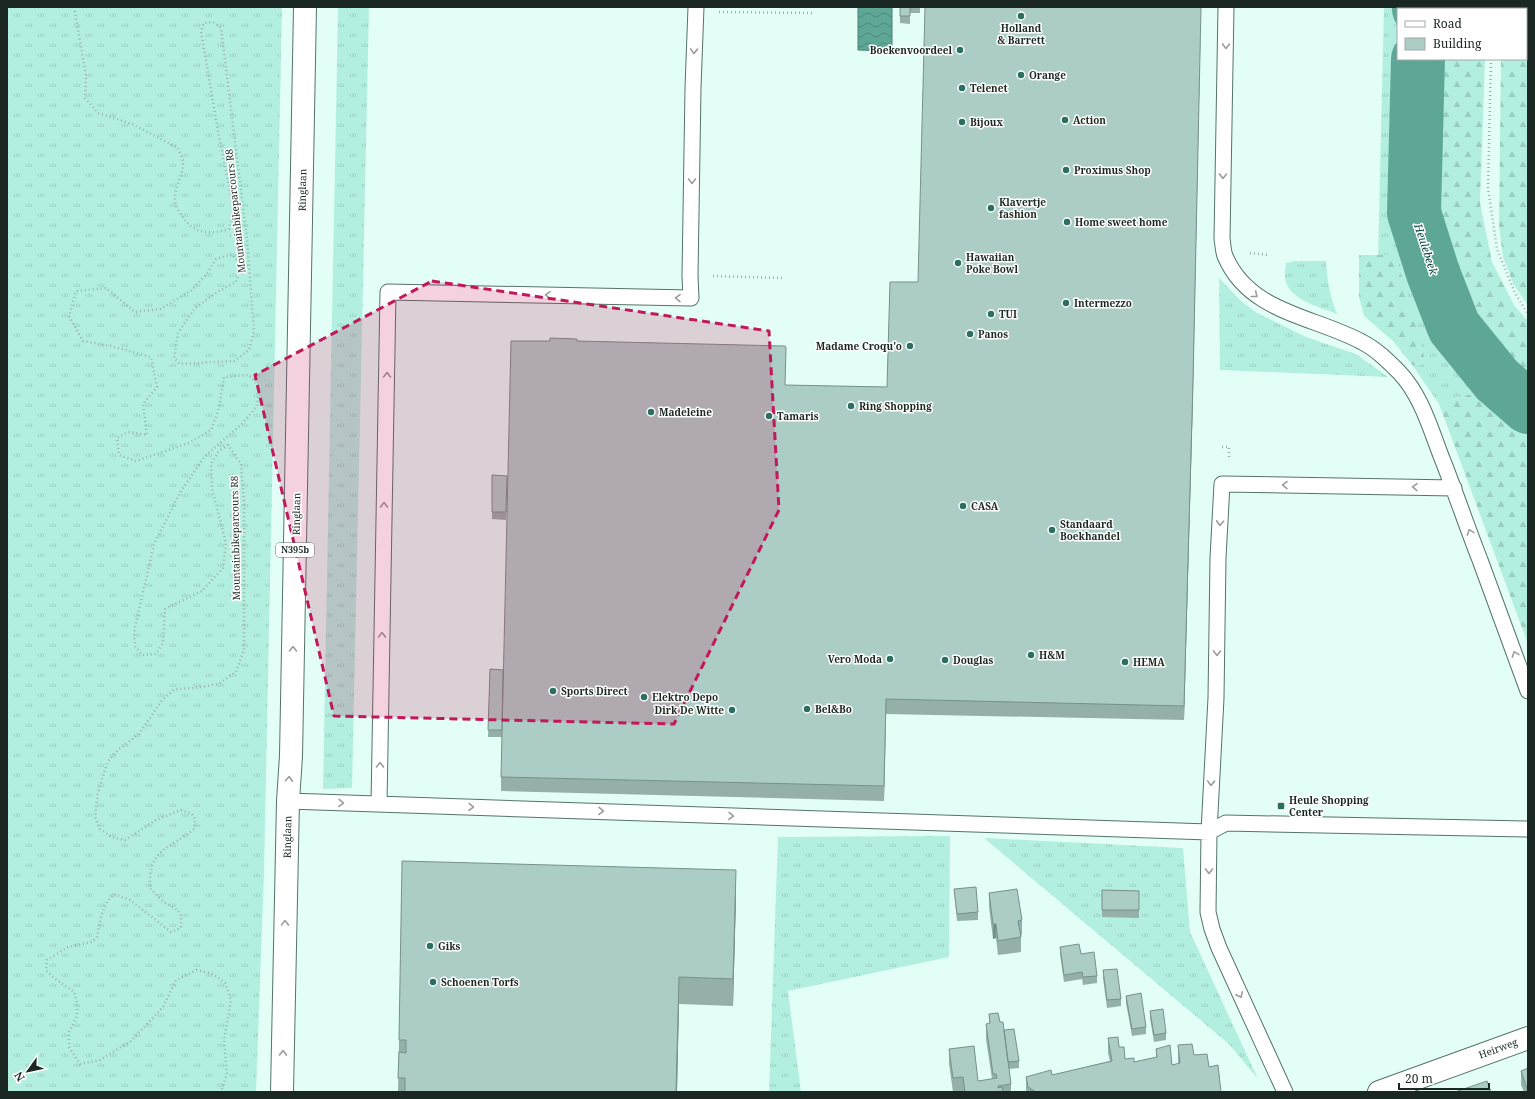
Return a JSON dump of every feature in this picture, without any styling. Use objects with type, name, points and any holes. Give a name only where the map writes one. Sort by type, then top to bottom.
[{"type":"main road","name":"Ringlaan","points":[[282,1092],[288,801],[291,756],[305,7]]},
{"type":"main road","name":"Heirweg","points":[[1379,1092],[1528,1038]]},
{"type":"lane","points":[[1226,7],[1222,239],[1225,255],[1243,284],[1261,300],[1362,341],[1373,348],[1400,373],[1413,391],[1423,411],[1454,488],[1528,691]]},
{"type":"lane","points":[[379,804],[388,292],[691,298],[690,276],[693,88],[696,9]]},
{"type":"lane","points":[[1285,1092],[1212,929],[1208,912],[1209,832],[1216,698],[1218,558],[1222,484],[1454,488]]},
{"type":"lane","points":[[288,801],[1209,832],[1226,823],[1528,829]]},
{"type":"path","name":"Mountainbikeparcours R8","points":[[74,7],[86,76],[85,98],[98,113],[132,124],[178,148],[183,162],[180,180],[174,197],[178,211],[189,226],[203,232],[216,233],[229,229],[234,212],[217,126],[201,31],[204,23],[213,22],[221,28],[247,239],[254,331],[249,350],[234,361],[180,364],[174,358],[178,333],[195,308],[219,291],[236,282],[241,265],[232,254],[216,259],[208,272],[192,290],[160,309],[135,312],[106,288],[76,291],[69,316],[83,341],[111,346],[151,357],[157,387],[143,404],[147,435],[128,432],[117,438],[119,455],[136,461],[189,444],[210,430],[218,408],[224,377],[249,375],[259,387],[257,406],[242,424],[205,456],[181,491],[154,544],[134,632],[135,646],[142,655],[156,654],[163,643],[165,609],[202,591],[224,568],[226,543],[212,489],[211,464],[219,452],[228,445],[241,464],[244,503],[244,650],[236,672],[218,684],[175,690],[162,700],[139,734],[119,749],[108,761],[98,792],[95,817],[100,829],[111,837],[125,840],[156,820],[181,810],[192,814],[195,820],[195,828],[157,855],[149,874],[150,888],[164,902],[176,908],[181,918],[181,928],[171,932],[130,900],[114,894],[107,902],[101,916],[97,936],[92,942],[68,946],[47,960],[46,970],[54,978],[74,992],[77,1002],[76,1016],[69,1032],[69,1047],[80,1064],[100,1060],[131,1041],[163,1007],[176,980],[197,970],[213,974],[225,983],[231,1000],[224,1040],[227,1074],[222,1092]]},
{"type":"path","points":[[696,9],[814,13]]},
{"type":"path","points":[[1491,60],[1488,188],[1496,249],[1515,293],[1528,314]]},
{"type":"highlighted area","points":[[432,281],[769,331],[779,510],[674,724],[334,716],[255,375]]},
{"type":"green space","points":[[7,7],[282,7],[264,872],[256,1092],[7,1092]]},
{"type":"green space","points":[[338,7],[369,7],[352,788],[323,789]]},
{"type":"green space","points":[[1384,7],[1405,7],[1397,8],[1397,60],[1403,60],[1399,161],[1405,218],[1420,272],[1448,336],[1486,389],[1439,404],[1413,366],[1425,363],[1378,256]]},
{"type":"green space","points":[[1528,7],[1528,306],[1513,283],[1503,257],[1499,226],[1501,60],[1527,60],[1527,8],[1439,8]]},
{"type":"green space","points":[[1435,60],[1485,60],[1480,203],[1492,262],[1514,305],[1528,321],[1528,389],[1488,347],[1456,304],[1438,244],[1428,181]]},
{"type":"green space","points":[[1359,255],[1396,255],[1426,363],[1413,366],[1393,341],[1364,316],[1359,296]]},
{"type":"green space","points":[[1295,261],[1326,261],[1329,288],[1337,314],[1306,302],[1292,292],[1285,279],[1285,273],[1286,263]]},
{"type":"green space","points":[[1219,278],[1241,301],[1257,313],[1306,337],[1356,354],[1388,377],[1220,370]]},
{"type":"green space","points":[[1486,389],[1528,429],[1528,644],[1439,404]]},
{"type":"green space","points":[[950,836],[949,957],[788,991],[801,1092],[769,1092],[778,837]]},
{"type":"green space","points":[[984,838],[1183,848],[1190,932],[1258,1079],[1229,1044]]},
{"type":"water","points":[[858,7],[892,7],[892,51],[858,50]]},
{"type":"building","points":[[900,7],[910,7],[910,16],[900,16]]},
{"type":"building","name":"Ring Shopping","points":[[925,7],[1201,7],[1184,706],[886,699],[884,786],[501,777],[511,341],[550,341],[550,338],[577,339],[577,341],[785,346],[785,385],[887,387],[890,282],[918,282]]},
{"type":"building","points":[[492,475],[507,476],[506,512],[492,512]]},
{"type":"building","points":[[490,669],[503,670],[502,730],[488,730]]},
{"type":"building","points":[[402,861],[736,870],[733,979],[679,977],[676,1092],[405,1092],[405,1078],[398,1078],[399,1052],[406,1053],[406,1040],[399,1040]]},
{"type":"building","points":[[976,887],[978,912],[957,914],[954,889]]},
{"type":"building","points":[[1017,889],[1022,920],[1018,921],[1021,937],[998,941],[996,924],[993,924],[989,893]]},
{"type":"building","points":[[1102,890],[1139,891],[1139,910],[1102,910]]},
{"type":"building","points":[[1079,944],[1081,954],[1094,952],[1097,976],[1083,977],[1082,972],[1064,975],[1060,947]]},
{"type":"building","points":[[1117,969],[1121,999],[1107,1000],[1103,970]]},
{"type":"building","points":[[1141,993],[1146,1027],[1132,1029],[1126,996]]},
{"type":"building","points":[[1163,1009],[1166,1033],[1154,1035],[1150,1011]]},
{"type":"building","points":[[998,1013],[1000,1022],[1003,1022],[1011,1084],[998,1086],[998,1088],[1002,1087],[1003,1092],[965,1092],[963,1077],[953,1078],[949,1049],[974,1046],[978,1081],[997,1078],[996,1074],[993,1074],[986,1024],[990,1023],[989,1014]]},
{"type":"building","points":[[1014,1029],[1019,1061],[1008,1062],[1004,1030]]},
{"type":"building","points":[[1118,1037],[1119,1047],[1124,1047],[1125,1059],[1134,1058],[1134,1062],[1157,1057],[1156,1049],[1170,1045],[1172,1065],[1180,1063],[1178,1045],[1192,1044],[1194,1055],[1207,1054],[1209,1067],[1218,1065],[1221,1092],[1036,1092],[1028,1087],[1026,1077],[1051,1070],[1052,1075],[1112,1061],[1108,1038]]},
{"type":"building","points":[[1528,1068],[1528,1091],[1521,1071]]},
{"type":"building","points":[[1487,1081],[1491,1092],[1455,1092]]},
{"type":"waterway","name":"Heulebeek","points":[[1418,60],[1414,213],[1433,273],[1454,327],[1497,380],[1528,407]]},
{"type":"place","name":"Holland & Barrett","points":[[1021,16]]},
{"type":"place","name":"Boekenvoordeel","points":[[960,50]]},
{"type":"place","name":"Orange","points":[[1021,75]]},
{"type":"place","name":"Telenet","points":[[962,88]]},
{"type":"place","name":"Action","points":[[1065,120]]},
{"type":"place","name":"Bijoux","points":[[962,122]]},
{"type":"place","name":"Proximus Shop","points":[[1066,170]]},
{"type":"place","name":"Klavertje fashion","points":[[991,208]]},
{"type":"place","name":"Home sweet home","points":[[1067,222]]},
{"type":"place","name":"Hawaiian Poke Bowl","points":[[958,263]]},
{"type":"place","name":"Intermezzo","points":[[1066,303]]},
{"type":"place","name":"TUI","points":[[991,314]]},
{"type":"place","name":"Panos","points":[[970,334]]},
{"type":"place","name":"Madame Croqu'o","points":[[910,346]]},
{"type":"place","name":"Ring Shopping","points":[[851,406]]},
{"type":"place","name":"Madeleine","points":[[651,412]]},
{"type":"place","name":"Tamaris","points":[[769,416]]},
{"type":"place","name":"CASA","points":[[963,506]]},
{"type":"place","name":"Standaard Boekhandel","points":[[1052,530]]},
{"type":"place","name":"H&M","points":[[1031,655]]},
{"type":"place","name":"Vero Moda","points":[[890,659]]},
{"type":"place","name":"Douglas","points":[[945,660]]},
{"type":"place","name":"HEMA","points":[[1125,662]]},
{"type":"place","name":"Sports Direct","points":[[553,691]]},
{"type":"place","name":"Elektro Depo","points":[[644,697]]},
{"type":"place","name":"Bel&Bo","points":[[807,709]]},
{"type":"place","name":"Dirk De Witte","points":[[732,710]]},
{"type":"place","name":"Heule Shopping Center","points":[[1281,806]]},
{"type":"place","name":"Giks","points":[[430,946]]},
{"type":"place","name":"Schoenen Torfs","points":[[433,982]]}]
